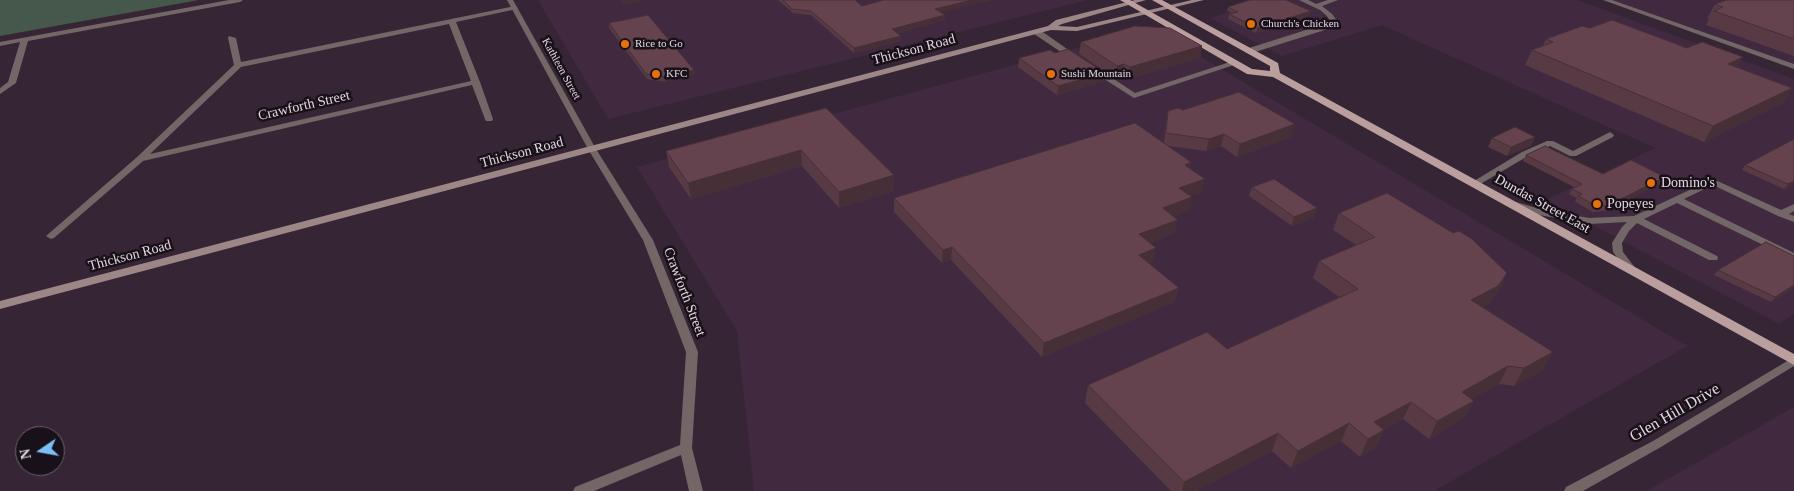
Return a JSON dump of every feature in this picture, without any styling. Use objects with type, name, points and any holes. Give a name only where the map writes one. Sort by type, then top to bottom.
[{"type":"main road","name":"Thickson Road","points":[[1051,28],[1059,22],[1127,2],[1143,0]]},
{"type":"main road","name":"Dundas Street East","points":[[1156,0],[1275,64],[1275,74]]},
{"type":"main road","name":"Thickson Road","points":[[0,305],[1051,28],[1076,29],[1201,0]]},
{"type":"main road","name":"Dundas Street East","points":[[1127,2],[1250,72],[1275,74],[1794,361]]},
{"type":"street","points":[[0,44],[240,0]]},
{"type":"street","name":"Kathleen Street","points":[[510,0],[592,149]]},
{"type":"street","points":[[1249,51],[1328,26],[1334,22],[1330,15],[1302,0]]},
{"type":"street","points":[[1315,6],[1335,0]]},
{"type":"street","points":[[1606,0],[1794,68]]},
{"type":"street","points":[[232,38],[238,65],[515,8]]},
{"type":"street","points":[[452,22],[489,119]]},
{"type":"street","points":[[1037,32],[1134,96],[1236,64]]},
{"type":"street","points":[[0,92],[12,83],[25,39]]},
{"type":"street","name":"Crawforth Street","points":[[51,236],[140,160],[238,65]]},
{"type":"street","name":"Crawforth Street","points":[[140,160],[476,82]]},
{"type":"street","points":[[1474,184],[1525,154],[1550,143],[1573,154],[1610,134]]},
{"type":"street","name":"Crawforth Street","points":[[592,149],[648,240],[692,352],[686,448],[696,491]]},
{"type":"street","points":[[1634,272],[1623,261],[1618,252],[1617,243],[1619,237],[1636,219],[1713,182],[1794,220]]},
{"type":"street","points":[[1676,199],[1794,257]]},
{"type":"street","points":[[1509,203],[1539,212],[1589,221],[1636,219],[1713,258]]},
{"type":"street","points":[[1781,214],[1794,207]]},
{"type":"street","name":"Glen Hill Drive","points":[[1571,491],[1656,444],[1794,361]]},
{"type":"street","points":[[580,491],[686,448]]},
{"type":"shaded area","points":[[538,0],[1088,0],[608,119]]},
{"type":"shaded area","points":[[1265,0],[1577,0],[1794,79],[1794,314],[1779,324],[1546,200],[1655,148],[1382,25],[1282,56],[1210,18]]},
{"type":"shaded area","points":[[1611,0],[1794,0],[1794,64]]},
{"type":"shaded area","points":[[1136,32],[1164,35],[1687,346],[1434,491],[754,491],[737,331],[637,167]]},
{"type":"shaded area","points":[[1794,407],[1794,491],[1647,491]]},
{"type":"green space","points":[[0,0],[199,0],[0,36]]},
{"type":"building","points":[[783,0],[855,0],[862,6],[884,0],[972,0],[935,9],[945,15],[892,29],[901,36],[854,48],[811,11],[792,9]]},
{"type":"building","points":[[1250,0],[1286,0],[1311,11],[1258,28],[1229,14],[1238,12],[1228,7]]},
{"type":"building","points":[[1727,0],[1794,0],[1794,39],[1714,11],[1723,7],[1715,4]]},
{"type":"building","points":[[648,15],[694,70],[665,77],[646,74],[609,23]]},
{"type":"building","points":[[1612,20],[1687,48],[1702,42],[1743,57],[1728,64],[1792,88],[1713,126],[1532,50],[1553,42],[1546,39],[1582,26],[1590,28]]},
{"type":"building","points":[[1135,26],[1170,28],[1202,46],[1130,67],[1124,64],[1117,66],[1081,42]]},
{"type":"building","points":[[1068,49],[1105,73],[1058,86],[1019,58],[1050,50],[1055,53]]},
{"type":"building","points":[[1239,92],[1295,124],[1240,144],[1224,134],[1209,139],[1166,133],[1168,111],[1178,108],[1183,110]]},
{"type":"building","points":[[826,108],[894,175],[839,192],[801,150],[688,183],[666,151]]},
{"type":"building","points":[[1135,123],[1191,162],[1185,165],[1205,179],[1179,188],[1192,197],[1163,208],[1178,220],[1139,234],[1156,248],[1139,255],[1179,288],[1044,343],[952,247],[943,250],[894,198]]},
{"type":"building","points":[[1515,127],[1535,137],[1511,147],[1492,138]]},
{"type":"building","points":[[1794,139],[1794,181],[1788,184],[1745,165]]},
{"type":"building","points":[[1545,146],[1603,174],[1631,160],[1665,177],[1609,205],[1596,206],[1578,196],[1582,194],[1572,189],[1582,184],[1526,155]]},
{"type":"building","points":[[1274,179],[1317,208],[1294,217],[1252,187]]},
{"type":"building","points":[[1387,193],[1453,233],[1459,231],[1472,239],[1507,273],[1498,286],[1471,300],[1553,352],[1524,368],[1508,366],[1462,392],[1474,401],[1437,421],[1411,402],[1374,422],[1384,430],[1368,439],[1349,423],[1298,451],[1278,433],[1184,482],[1088,385],[1207,332],[1227,349],[1358,289],[1319,261],[1375,237],[1339,213]]},
{"type":"building","points":[[1766,242],[1794,256],[1794,285],[1775,297],[1718,270]]},
{"type":"place","name":"Church's Chicken","points":[[1251,24]]},
{"type":"place","name":"Rice to Go","points":[[625,44]]},
{"type":"place","name":"KFC","points":[[656,74]]},
{"type":"place","name":"Sushi Mountain","points":[[1051,74]]},
{"type":"place","name":"Domino's","points":[[1651,183]]},
{"type":"place","name":"Popeyes","points":[[1597,204]]}]
